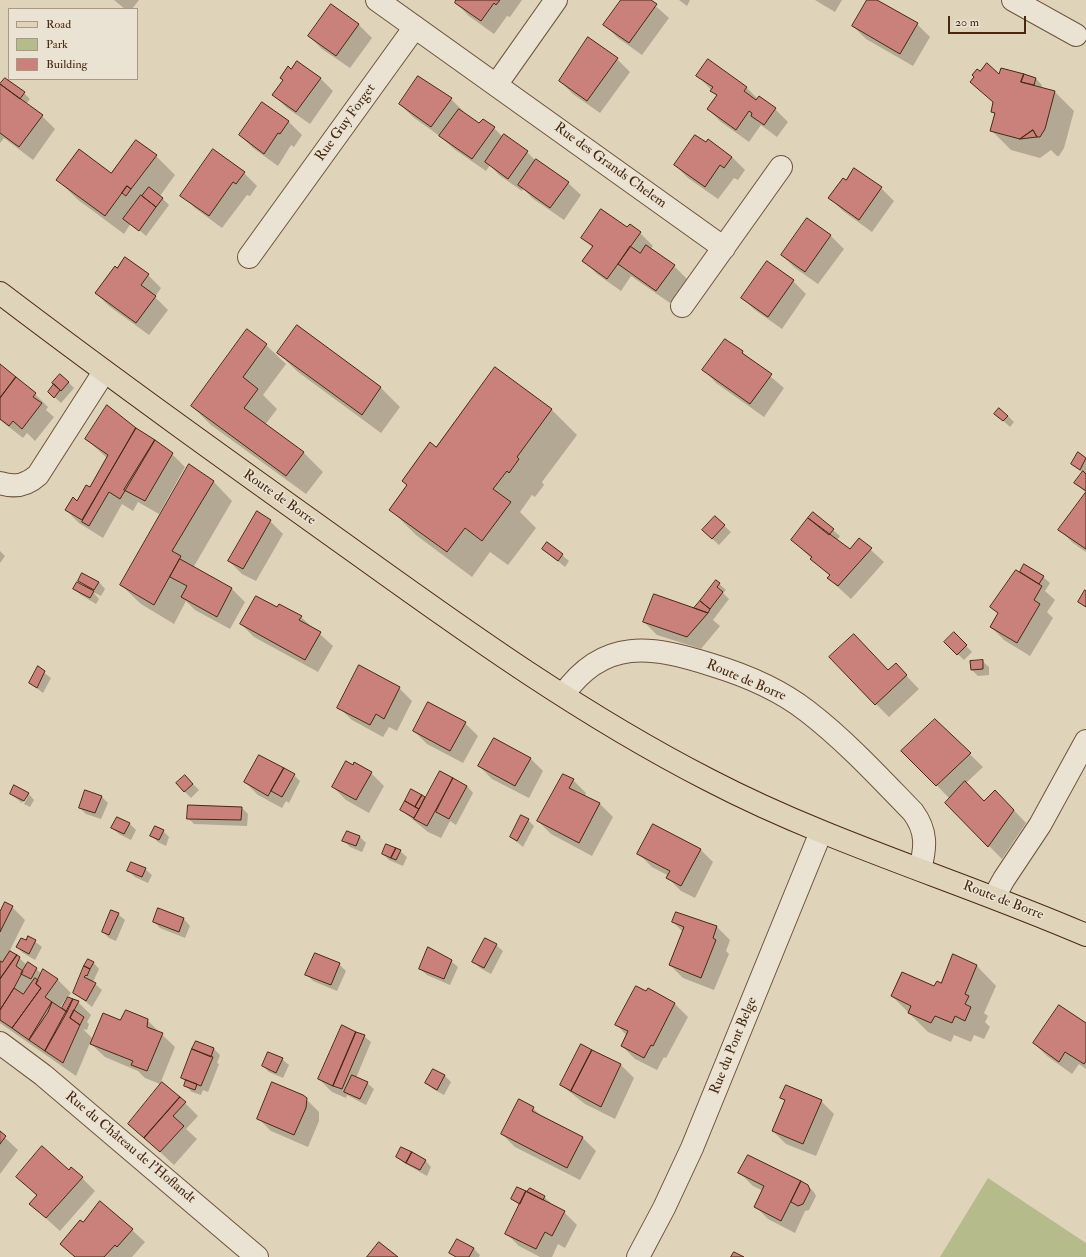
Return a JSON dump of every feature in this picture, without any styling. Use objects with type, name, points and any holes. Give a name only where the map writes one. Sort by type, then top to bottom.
[{"type":"main road","name":"Route de Borre","points":[[0,293],[104,372],[456,624],[615,729],[734,793],[821,832],[994,897],[1086,935]]},
{"type":"street","points":[[377,0],[415,27]]},
{"type":"street","points":[[496,85],[556,0]]},
{"type":"street","points":[[1013,0],[1076,35]]},
{"type":"street","name":"Rue des Grands Chelem","points":[[415,27],[724,248]]},
{"type":"street","name":"Rue Guy Forget","points":[[249,257],[415,27]]},
{"type":"street","points":[[682,306],[781,167]]},
{"type":"street","points":[[0,483],[8,486],[20,485],[32,480],[38,475],[104,372]]},
{"type":"street","name":"Route de Borre","points":[[563,695],[575,679],[592,665],[616,655],[644,650],[675,654],[719,667],[757,682],[792,700],[835,734],[913,812],[919,820],[926,840],[920,869]]},
{"type":"street","points":[[994,897],[1004,879],[1040,825],[1086,740]]},
{"type":"street","name":"Rue du Pont Belge","points":[[638,1257],[664,1208],[692,1148],[821,832]]},
{"type":"street","name":"Rue du Château de l'Hoflandt","points":[[0,1043],[43,1075],[257,1257]]},
{"type":"green space","points":[[988,1178],[1086,1243],[1086,1257],[940,1257]]},
{"type":"building","points":[[456,0],[500,0],[496,5],[494,3],[481,21],[455,3]]},
{"type":"building","points":[[621,0],[651,0],[657,4],[629,43],[603,25]]},
{"type":"building","points":[[867,0],[877,0],[918,23],[900,54],[852,26]]},
{"type":"building","points":[[331,4],[359,24],[336,56],[308,36]]},
{"type":"building","points":[[588,37],[618,58],[587,101],[559,81]]},
{"type":"building","points":[[708,59],[747,87],[744,91],[756,100],[759,96],[776,108],[764,125],[751,116],[752,113],[749,111],[736,130],[707,109],[717,95],[710,91],[713,87],[696,76]]},
{"type":"building","points":[[297,61],[321,78],[296,112],[272,95],[283,80],[280,78],[288,66],[291,69]]},
{"type":"building","points":[[987,63],[999,74],[1001,68],[1024,74],[1021,82],[1055,91],[1045,129],[1040,137],[1037,137],[1033,130],[1020,139],[990,131],[995,113],[991,112],[993,102],[970,82],[974,77],[972,75],[977,69],[980,71]]},
{"type":"building","points":[[1024,74],[1036,78],[1034,85],[1021,82]]},
{"type":"building","points":[[418,76],[452,98],[431,127],[399,104]]},
{"type":"building","points":[[5,78],[25,92],[20,99],[0,84]]},
{"type":"building","points":[[0,84],[43,115],[19,147],[0,133]]},
{"type":"building","points":[[262,102],[289,121],[280,134],[278,133],[264,154],[239,135]]},
{"type":"building","points":[[459,109],[479,123],[483,119],[495,127],[472,159],[439,136]]},
{"type":"building","points":[[1033,130],[1037,137],[1020,139]]},
{"type":"building","points":[[504,134],[528,151],[508,179],[485,162]]},
{"type":"building","points":[[695,135],[706,142],[708,139],[732,157],[724,168],[720,165],[705,187],[674,165]]},
{"type":"building","points":[[136,140],[157,155],[131,189],[127,186],[105,216],[56,180],[79,149],[111,173]]},
{"type":"building","points":[[213,149],[245,172],[236,184],[233,182],[209,216],[180,196]]},
{"type":"building","points":[[536,159],[569,182],[550,208],[518,185]]},
{"type":"building","points":[[854,168],[882,187],[859,220],[828,198],[843,178],[846,180]]},
{"type":"building","points":[[127,186],[131,189],[126,196],[122,193]]},
{"type":"building","points":[[149,187],[163,198],[156,207],[142,196]]},
{"type":"building","points":[[141,195],[156,207],[139,231],[123,219]]},
{"type":"building","points":[[601,209],[627,227],[630,224],[641,232],[607,279],[582,261],[593,246],[581,238]]},
{"type":"building","points":[[807,218],[831,235],[805,272],[781,255]]},
{"type":"building","points":[[646,245],[675,265],[656,291],[618,264],[630,246],[640,253]]},
{"type":"building","points":[[125,257],[149,274],[141,285],[156,296],[136,323],[95,293],[115,266],[117,268]]},
{"type":"building","points":[[767,261],[794,280],[768,317],[741,298]]},
{"type":"building","points":[[297,325],[381,387],[362,415],[277,353]]},
{"type":"building","points":[[247,329],[267,344],[243,377],[258,389],[244,408],[304,452],[286,476],[191,406]]},
{"type":"building","points":[[725,339],[772,374],[750,404],[702,370]]},
{"type":"building","points":[[0,364],[16,377],[0,398]]},
{"type":"building","points":[[495,367],[552,409],[517,457],[519,459],[509,473],[507,471],[493,489],[511,502],[482,541],[465,528],[447,552],[389,510],[407,485],[402,481],[430,442],[436,447]]},
{"type":"building","points":[[60,374],[69,382],[61,391],[52,383]]},
{"type":"building","points":[[16,377],[36,393],[33,397],[42,403],[22,429],[13,421],[9,426],[0,419],[0,398]]},
{"type":"building","points":[[54,384],[60,390],[54,398],[48,392]]},
{"type":"building","points":[[107,405],[136,428],[82,520],[65,510],[73,497],[77,501],[86,485],[90,487],[108,455],[85,439]]},
{"type":"building","points":[[999,408],[1008,416],[1003,421],[994,414]]},
{"type":"building","points":[[136,428],[155,440],[120,499],[109,492],[89,526],[82,522]]},
{"type":"building","points":[[155,440],[173,453],[145,501],[124,490]]},
{"type":"building","points":[[1078,452],[1086,458],[1080,470],[1071,464]]},
{"type":"building","points":[[189,464],[214,481],[172,551],[181,556],[154,605],[120,585]]},
{"type":"building","points":[[1083,471],[1086,474],[1086,491],[1074,483]]},
{"type":"building","points":[[1086,492],[1086,549],[1058,530]]},
{"type":"building","points":[[257,511],[271,520],[243,569],[228,561]]},
{"type":"building","points":[[813,512],[834,529],[829,535],[808,518]]},
{"type":"building","points":[[715,516],[725,525],[712,539],[702,530]]},
{"type":"building","points":[[808,518],[850,549],[859,538],[872,548],[838,586],[827,578],[830,575],[810,559],[812,557],[791,540]]},
{"type":"building","points":[[547,542],[563,554],[558,561],[542,549]]},
{"type":"building","points":[[180,559],[232,588],[217,617],[181,597],[187,586],[170,577]]},
{"type":"building","points":[[1024,564],[1044,576],[1039,584],[1020,572]]},
{"type":"building","points":[[1016,570],[1042,586],[1034,600],[1040,604],[1017,643],[990,627],[998,613],[990,607]]},
{"type":"building","points":[[82,573],[99,582],[94,590],[78,581]]},
{"type":"building","points":[[716,580],[720,583],[717,587],[723,592],[710,609],[700,601]]},
{"type":"building","points":[[77,582],[94,591],[90,598],[73,589]]},
{"type":"building","points":[[1085,590],[1086,591],[1086,607],[1078,602]]},
{"type":"building","points":[[654,594],[708,613],[687,637],[643,622]]},
{"type":"building","points":[[256,596],[277,607],[279,604],[302,616],[299,620],[321,632],[305,660],[240,624]]},
{"type":"building","points":[[700,601],[710,609],[708,613],[694,608]]},
{"type":"building","points":[[954,632],[967,645],[957,655],[944,642]]},
{"type":"building","points":[[854,634],[888,670],[896,663],[907,675],[875,705],[829,657]]},
{"type":"building","points":[[983,660],[983,669],[971,670],[970,661]]},
{"type":"building","points":[[359,665],[400,687],[384,719],[376,714],[370,725],[337,708]]},
{"type":"building","points":[[38,666],[45,671],[37,688],[29,683]]},
{"type":"building","points":[[428,702],[466,722],[450,751],[413,731]]},
{"type":"building","points":[[935,719],[971,753],[936,786],[901,751]]},
{"type":"building","points":[[494,738],[531,758],[515,786],[478,766]]},
{"type":"building","points":[[259,755],[284,768],[268,796],[244,782]]},
{"type":"building","points":[[346,761],[353,765],[354,762],[372,772],[356,800],[332,787]]},
{"type":"building","points":[[284,768],[295,774],[282,797],[271,791]]},
{"type":"building","points":[[440,771],[453,778],[427,826],[414,819]]},
{"type":"building","points":[[563,774],[574,779],[569,788],[600,803],[579,843],[537,821]]},
{"type":"building","points":[[185,775],[193,784],[184,792],[176,783]]},
{"type":"building","points":[[453,778],[467,786],[449,819],[436,812]]},
{"type":"building","points":[[965,781],[984,801],[995,790],[1014,810],[988,847],[945,803]]},
{"type":"building","points":[[14,785],[29,793],[24,801],[10,794]]},
{"type":"building","points":[[411,789],[422,795],[415,807],[405,801]]},
{"type":"building","points":[[85,790],[102,796],[95,813],[79,808]]},
{"type":"building","points":[[422,795],[425,797],[419,809],[415,807]]},
{"type":"building","points":[[405,801],[419,809],[414,818],[400,810]]},
{"type":"building","points":[[188,805],[242,807],[241,820],[187,819]]},
{"type":"building","points":[[521,815],[529,819],[517,841],[510,837]]},
{"type":"building","points":[[117,817],[130,823],[124,834],[111,828]]},
{"type":"building","points":[[653,824],[701,849],[681,886],[666,878],[670,871],[637,854]]},
{"type":"building","points":[[155,826],[164,830],[159,840],[150,836]]},
{"type":"building","points":[[347,831],[360,836],[356,846],[342,841]]},
{"type":"building","points":[[386,844],[396,848],[391,858],[382,854]]},
{"type":"building","points":[[396,848],[401,850],[396,860],[391,858]]},
{"type":"building","points":[[131,862],[146,868],[142,877],[127,871]]},
{"type":"building","points":[[5,902],[13,906],[0,932],[0,912]]},
{"type":"building","points":[[158,908],[184,918],[179,932],[153,922]]},
{"type":"building","points":[[111,910],[119,913],[109,935],[102,932]]},
{"type":"building","points":[[676,912],[717,926],[713,938],[716,940],[701,978],[669,965],[684,927],[672,922]]},
{"type":"building","points":[[28,936],[36,940],[29,954],[16,947],[21,938],[26,940]]},
{"type":"building","points":[[485,938],[497,944],[484,968],[472,962]]},
{"type":"building","points":[[428,947],[452,960],[444,979],[419,969]]},
{"type":"building","points":[[10,951],[17,955],[0,979],[0,961],[2,962]]},
{"type":"building","points":[[315,953],[340,963],[331,985],[305,975]]},
{"type":"building","points":[[953,954],[977,965],[965,994],[969,996],[965,1004],[971,1007],[965,1021],[955,1016],[952,1023],[935,1016],[931,1023],[908,1013],[911,1006],[891,996],[902,972],[934,986],[937,981],[941,983]]},
{"type":"building","points":[[17,955],[20,957],[16,966],[23,971],[0,1010],[0,979]]},
{"type":"building","points":[[88,959],[94,962],[90,969],[84,966]]},
{"type":"building","points":[[28,962],[37,968],[31,979],[21,974]]},
{"type":"building","points":[[84,966],[90,969],[87,976],[86,975],[84,977],[96,983],[86,1001],[73,993]]},
{"type":"building","points":[[43,969],[58,979],[45,997],[52,1002],[48,1012],[29,1040],[12,1028],[41,988],[36,984]]},
{"type":"building","points":[[35,978],[38,980],[36,984],[41,988],[12,1028],[0,1020],[0,1010],[14,988],[23,994]]},
{"type":"building","points":[[636,986],[646,991],[648,988],[675,1003],[653,1046],[651,1045],[644,1058],[621,1046],[628,1031],[615,1025]]},
{"type":"building","points":[[68,997],[73,999],[67,1012],[62,1008]]},
{"type":"building","points":[[73,999],[79,1001],[70,1018],[80,1025],[63,1063],[45,1051]]},
{"type":"building","points":[[52,1002],[67,1012],[45,1051],[29,1040]]},
{"type":"building","points":[[1059,1005],[1086,1023],[1086,1061],[1084,1064],[1065,1052],[1059,1062],[1033,1043]]},
{"type":"building","points":[[74,1010],[84,1017],[80,1025],[70,1018]]},
{"type":"building","points":[[126,1010],[148,1019],[147,1027],[163,1033],[147,1071],[131,1065],[133,1061],[90,1044],[103,1013],[120,1020]]},
{"type":"building","points":[[342,1025],[356,1032],[333,1086],[318,1079]]},
{"type":"building","points":[[356,1032],[365,1035],[342,1089],[333,1086]]},
{"type":"building","points":[[196,1041],[214,1048],[211,1057],[192,1049]]},
{"type":"building","points":[[581,1044],[592,1050],[571,1091],[560,1085]]},
{"type":"building","points":[[192,1049],[213,1057],[201,1086],[181,1078]]},
{"type":"building","points":[[592,1050],[621,1064],[601,1107],[571,1091]]},
{"type":"building","points":[[268,1052],[283,1058],[276,1073],[262,1066]]},
{"type":"building","points":[[433,1069],[445,1075],[437,1090],[425,1083]]},
{"type":"building","points":[[352,1075],[368,1082],[360,1099],[344,1092]]},
{"type":"building","points":[[186,1080],[197,1084],[195,1090],[184,1086]]},
{"type":"building","points":[[162,1082],[180,1097],[144,1138],[128,1124]]},
{"type":"building","points":[[272,1082],[307,1098],[306,1108],[294,1135],[257,1119]]},
{"type":"building","points":[[786,1085],[822,1100],[803,1144],[772,1131],[785,1100],[780,1098]]},
{"type":"building","points":[[180,1097],[186,1102],[173,1116],[184,1126],[160,1152],[144,1138]]},
{"type":"building","points":[[519,1099],[534,1107],[532,1111],[583,1137],[567,1168],[501,1134]]},
{"type":"building","points":[[0,1131],[6,1136],[0,1144]]},
{"type":"building","points":[[42,1146],[69,1170],[71,1167],[83,1177],[46,1218],[29,1204],[37,1195],[16,1177]]},
{"type":"building","points":[[401,1147],[412,1152],[406,1163],[396,1157]]},
{"type":"building","points":[[412,1152],[426,1160],[420,1170],[406,1163]]},
{"type":"building","points":[[748,1155],[801,1181],[781,1221],[754,1207],[764,1186],[738,1173]]},
{"type":"building","points":[[801,1181],[808,1185],[810,1190],[803,1204],[798,1206],[791,1202]]},
{"type":"building","points":[[517,1187],[526,1191],[520,1204],[511,1199]]},
{"type":"building","points":[[530,1188],[545,1196],[543,1200],[527,1192]]},
{"type":"building","points":[[526,1191],[565,1211],[552,1236],[545,1232],[536,1249],[505,1234]]},
{"type":"building","points":[[100,1201],[133,1229],[117,1247],[115,1245],[104,1257],[75,1257],[60,1244],[80,1220],[83,1222]]},
{"type":"building","points":[[457,1239],[474,1248],[469,1257],[456,1257],[449,1253]]},
{"type":"building","points":[[379,1242],[398,1257],[367,1257]]},
{"type":"building","points":[[734,1252],[744,1257],[731,1257]]}]
